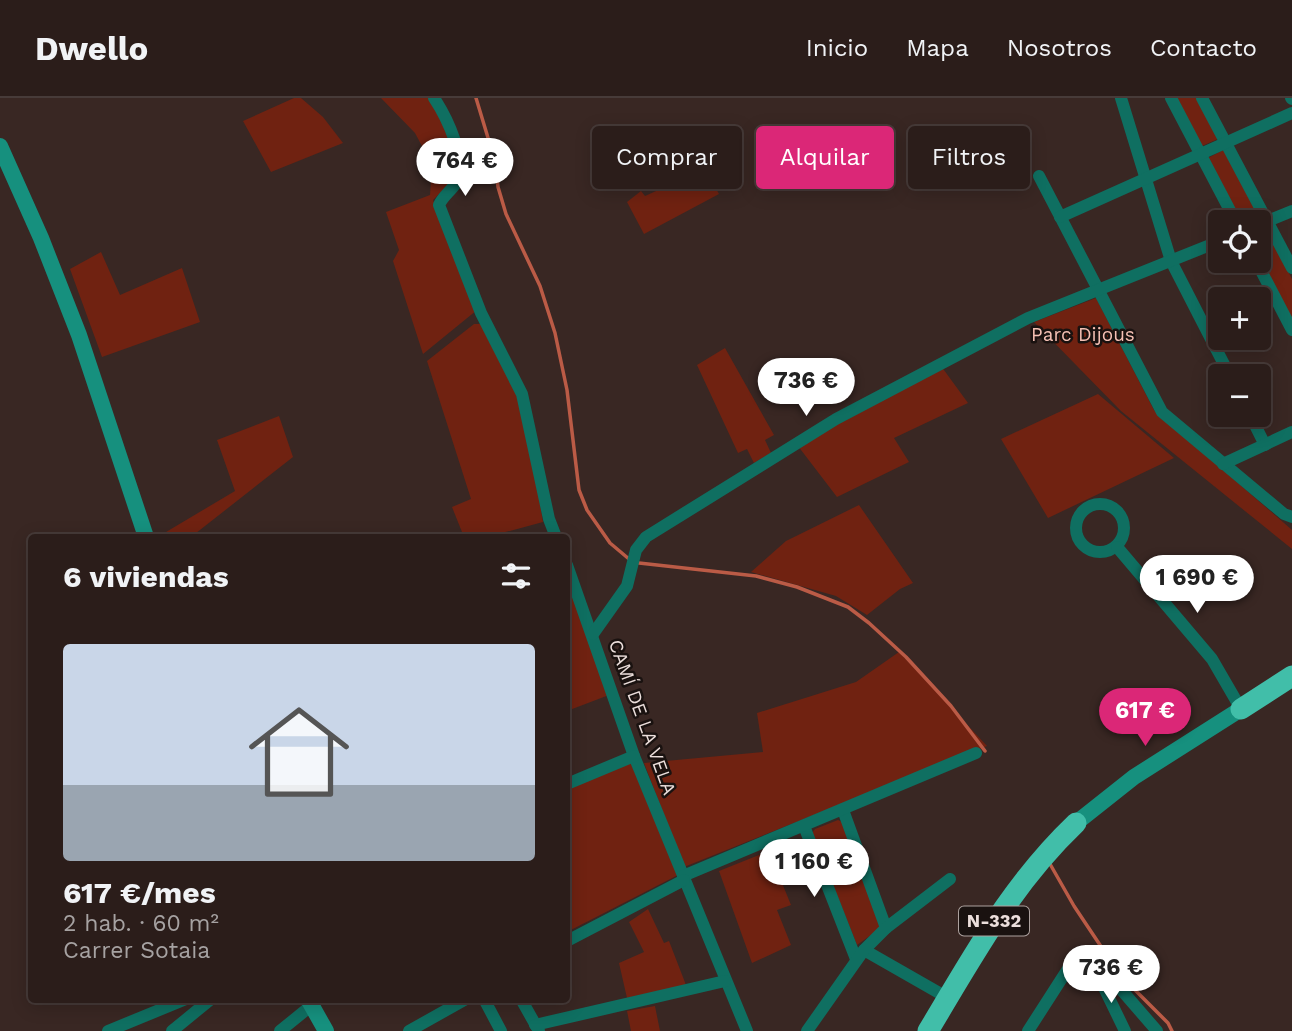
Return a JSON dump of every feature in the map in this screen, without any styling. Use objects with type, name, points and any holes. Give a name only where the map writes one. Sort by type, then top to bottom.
[{"type":"highway","points":[[1241,709],[1292,676]]},
{"type":"highway","name":"N-332","points":[[928,1031],[1005,904],[1035,864],[1076,823]]},
{"type":"main road","points":[[0,146],[41,238],[74,323],[145,534]]},
{"type":"main road","points":[[1076,823],[1134,777],[1241,709]]},
{"type":"main road","points":[[311,1003],[326,1031]]},
{"type":"street","points":[[434,98],[443,111],[457,145],[460,173],[458,181],[439,205],[481,313],[522,394],[549,519],[555,534]]},
{"type":"street","points":[[1121,98],[1171,261],[1224,364]]},
{"type":"street","points":[[1171,98],[1230,210]]},
{"type":"street","points":[[1202,98],[1257,210]]},
{"type":"street","points":[[1060,216],[1292,113]]},
{"type":"street","points":[[1039,176],[1162,412],[1290,517]]},
{"type":"street","points":[[1271,220],[1292,211]]},
{"type":"street","points":[[1271,235],[1292,268]]},
{"type":"street","points":[[593,634],[627,586],[636,550],[646,537],[836,419],[1028,318],[1208,246]]},
{"type":"street","points":[[1262,273],[1292,330]]},
{"type":"street","points":[[1256,427],[1265,445]]},
{"type":"street","points":[[1223,464],[1292,432]]},
{"type":"street","points":[[1117,547],[1212,659],[1241,709]]},
{"type":"street","name":"CAMÍ DE LA VELA","points":[[570,573],[634,756],[747,1031]]},
{"type":"street","points":[[570,939],[683,878],[976,753]]},
{"type":"street","points":[[570,783],[634,756]]},
{"type":"street","points":[[843,810],[886,928]]},
{"type":"street","points":[[804,826],[860,955],[948,998]]},
{"type":"street","points":[[807,1031],[860,955],[886,928],[950,879]]},
{"type":"street","points":[[1028,1031],[1073,961],[1084,953]]},
{"type":"street","points":[[1084,953],[1125,1031]]},
{"type":"street","points":[[1084,953],[1157,1031]]},
{"type":"street","points":[[523,1003],[537,1028],[725,981]]},
{"type":"street","points":[[108,1031],[176,1003]]},
{"type":"street","points":[[172,1031],[206,1003]]},
{"type":"street","points":[[280,1031],[309,1003]]},
{"type":"street","points":[[409,1031],[459,1003]]},
{"type":"street","points":[[486,1003],[502,1031]]},
{"type":"green space","points":[[294,98],[301,98],[323,117],[343,143],[271,172],[243,121]]},
{"type":"green space","points":[[381,98],[429,98],[455,148],[453,180],[433,200],[477,310],[423,354],[393,261],[399,250],[386,212],[430,195],[432,165],[415,133]]},
{"type":"green space","points":[[1176,98],[1197,98],[1218,139],[1202,146]]},
{"type":"green space","points":[[1225,149],[1256,210],[1235,210],[1208,158]]},
{"type":"green space","points":[[661,189],[716,189],[719,194],[644,234],[627,202],[641,191],[645,196]]},
{"type":"green space","points":[[1271,238],[1292,279],[1292,321],[1267,273],[1271,273]]},
{"type":"green space","points":[[101,252],[120,295],[182,268],[200,322],[102,357],[70,269]]},
{"type":"green space","name":"Parc Dijous","points":[[1096,298],[1154,410],[1292,530],[1292,549],[1121,411],[1034,322]]},
{"type":"green space","points":[[474,324],[483,324],[517,388],[527,423],[543,522],[498,534],[463,534],[452,507],[471,499],[427,361]]},
{"type":"green space","points":[[725,348],[774,435],[765,440],[771,453],[754,463],[747,449],[738,453],[697,365]]},
{"type":"green space","points":[[941,366],[968,403],[894,438],[909,462],[837,497],[798,446]]},
{"type":"green space","points":[[1098,394],[1174,458],[1048,518],[1001,439]]},
{"type":"green space","points":[[279,416],[293,457],[195,534],[163,534],[235,491],[217,440]]},
{"type":"green space","points":[[859,505],[913,583],[900,589],[867,615],[836,596],[751,572],[786,541]]},
{"type":"green space","points":[[570,584],[609,695],[570,710]]},
{"type":"green space","points":[[899,652],[987,746],[684,867],[644,763],[763,752],[757,713],[856,682]]},
{"type":"green space","points":[[630,761],[678,875],[570,930],[570,789]]},
{"type":"green space","points":[[838,820],[842,822],[880,925],[878,930],[857,945],[812,833],[815,829]]},
{"type":"green space","points":[[769,851],[791,905],[777,910],[791,945],[752,963],[719,871]]},
{"type":"green space","points":[[648,909],[664,943],[669,941],[686,985],[627,998],[619,963],[644,952],[629,922]]},
{"type":"green space","points":[[655,1006],[660,1031],[631,1031],[627,1011]]},
{"type":"waterway","points":[[476,98],[495,161],[498,187],[506,214],[540,286],[555,333],[567,390],[579,490],[587,510],[610,543],[629,559]]},
{"type":"waterway","points":[[639,563],[756,576],[797,587],[848,607],[906,657],[951,706],[985,751]]},
{"type":"waterway","points":[[1050,864],[1074,906],[1120,975],[1168,1023],[1172,1031]]}]
